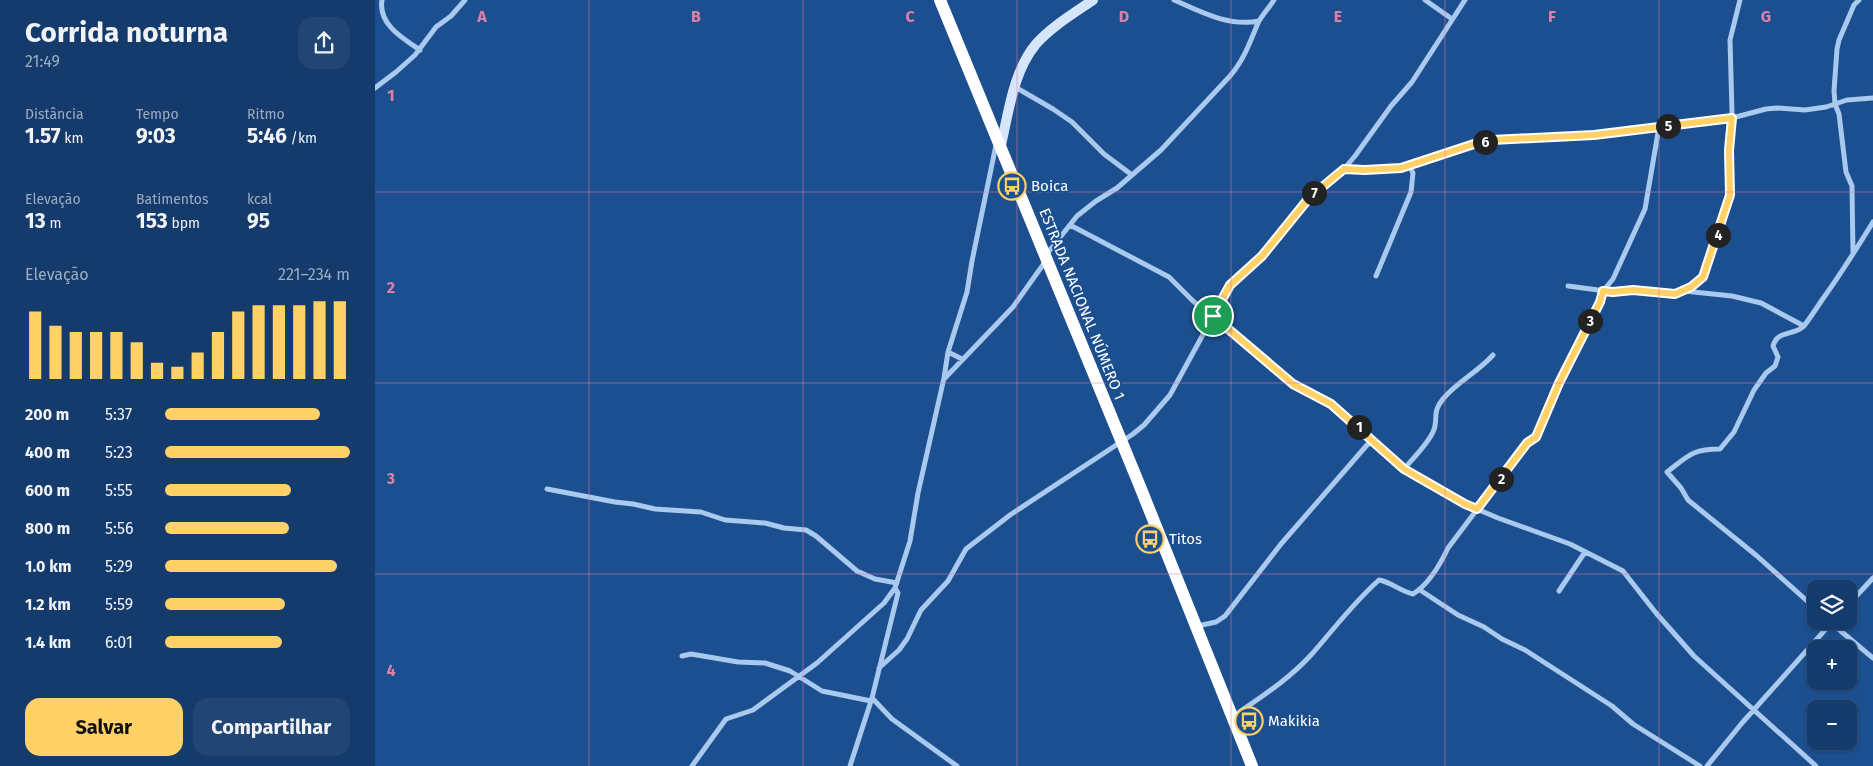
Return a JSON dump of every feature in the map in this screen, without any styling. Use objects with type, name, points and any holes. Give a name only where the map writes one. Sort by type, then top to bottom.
[{"type":"highway","name":"ESTRADA NACIONAL NÚMERO 1","points":[[940,0],[1252,766]]},
{"type":"street","points":[[382,0],[381,10],[387,22],[397,34],[419,50]]},
{"type":"street","points":[[375,88],[396,72],[419,50],[436,27],[451,16],[465,0]]},
{"type":"street","points":[[692,766],[726,719],[753,710],[817,663],[884,603],[896,585],[910,541],[948,352],[967,292],[972,261],[999,142],[1014,87],[1019,73],[1035,45],[1093,0]]},
{"type":"street","points":[[1174,0],[1225,20],[1239,23],[1259,21]]},
{"type":"street","points":[[944,378],[1013,307],[1070,225],[1084,210],[1117,188],[1161,150],[1238,67],[1250,45],[1259,21],[1274,0]]},
{"type":"street","points":[[1425,0],[1452,18]]},
{"type":"street","points":[[879,668],[899,650],[907,639],[921,610],[948,581],[966,549],[1010,515],[1144,425],[1170,395],[1230,285],[1262,256],[1309,198],[1344,169],[1367,142],[1391,106],[1412,82],[1465,0]]},
{"type":"street","points":[[1568,286],[1613,292],[1640,290],[1675,294],[1684,291],[1699,281],[1705,273],[1730,195],[1729,150],[1732,118],[1730,40],[1740,0]]},
{"type":"street","points":[[1853,254],[1852,186],[1847,172],[1839,114],[1835,104],[1837,49],[1854,5],[1859,0]]},
{"type":"street","points":[[1014,87],[1072,122],[1104,154],[1132,175]]},
{"type":"street","points":[[1344,169],[1401,168],[1492,140],[1594,135],[1732,118],[1766,109],[1805,110],[1847,100],[1873,98]]},
{"type":"street","points":[[1238,713],[1285,680],[1310,655],[1349,609],[1379,580],[1386,581],[1403,592],[1413,594],[1420,590],[1441,563],[1448,548],[1527,443],[1536,437],[1559,383],[1600,302],[1603,291],[1613,279],[1645,209],[1659,127]]},
{"type":"street","points":[[1376,276],[1411,192],[1413,173],[1409,165]]},
{"type":"street","points":[[1807,601],[1757,556],[1688,500],[1681,488],[1667,472],[1692,453],[1704,449],[1720,449],[1734,432],[1754,390],[1766,373],[1775,366],[1778,357],[1773,346],[1775,340],[1785,333],[1797,331],[1804,326],[1873,222]]},
{"type":"street","points":[[1070,225],[1169,278],[1193,301],[1293,384],[1331,404],[1404,469],[1465,504],[1570,544],[1623,572],[1694,656],[1816,766]]},
{"type":"street","points":[[1684,291],[1732,296],[1761,303],[1804,326]]},
{"type":"street","points":[[948,352],[962,359]]},
{"type":"street","points":[[1404,469],[1432,434],[1435,413],[1442,400],[1453,389],[1479,370],[1493,355]]},
{"type":"street","points":[[1202,625],[1216,622],[1225,616],[1281,544],[1345,469],[1367,445],[1379,445]]},
{"type":"street","points":[[547,489],[655,509],[701,512],[725,520],[765,523],[785,528],[806,530],[817,536],[857,571],[896,585]]},
{"type":"street","points":[[1559,590],[1585,552]]},
{"type":"street","points":[[1857,595],[1873,578]]},
{"type":"street","points":[[850,766],[871,700],[897,601],[896,585]]},
{"type":"street","points":[[1420,590],[1458,615],[1525,650],[1612,706],[1633,724],[1700,766]]},
{"type":"street","points":[[1710,765],[1753,709],[1824,630]]},
{"type":"street","points":[[1840,630],[1873,658]]},
{"type":"street","points":[[682,656],[691,654],[739,662],[761,663],[790,671],[822,691],[871,700],[892,719],[957,766]]},
{"type":"place","name":"Boica","points":[[1012,186]]},
{"type":"place","name":"Titos","points":[[1150,539]]},
{"type":"place","name":"Makikia","points":[[1249,721]]},
{"type":"route","points":[[1732,118],[1729,150],[1730,195],[1703,277],[1691,287],[1675,294],[1633,290],[1603,291],[1600,302],[1559,383],[1536,437],[1527,443],[1501,480],[1477,509],[1408,472],[1350,419],[1325,400],[1293,384],[1213,316],[1230,285],[1262,256],[1309,198],[1327,181],[1344,169],[1401,168],[1492,140],[1594,135],[1732,118]]}]
